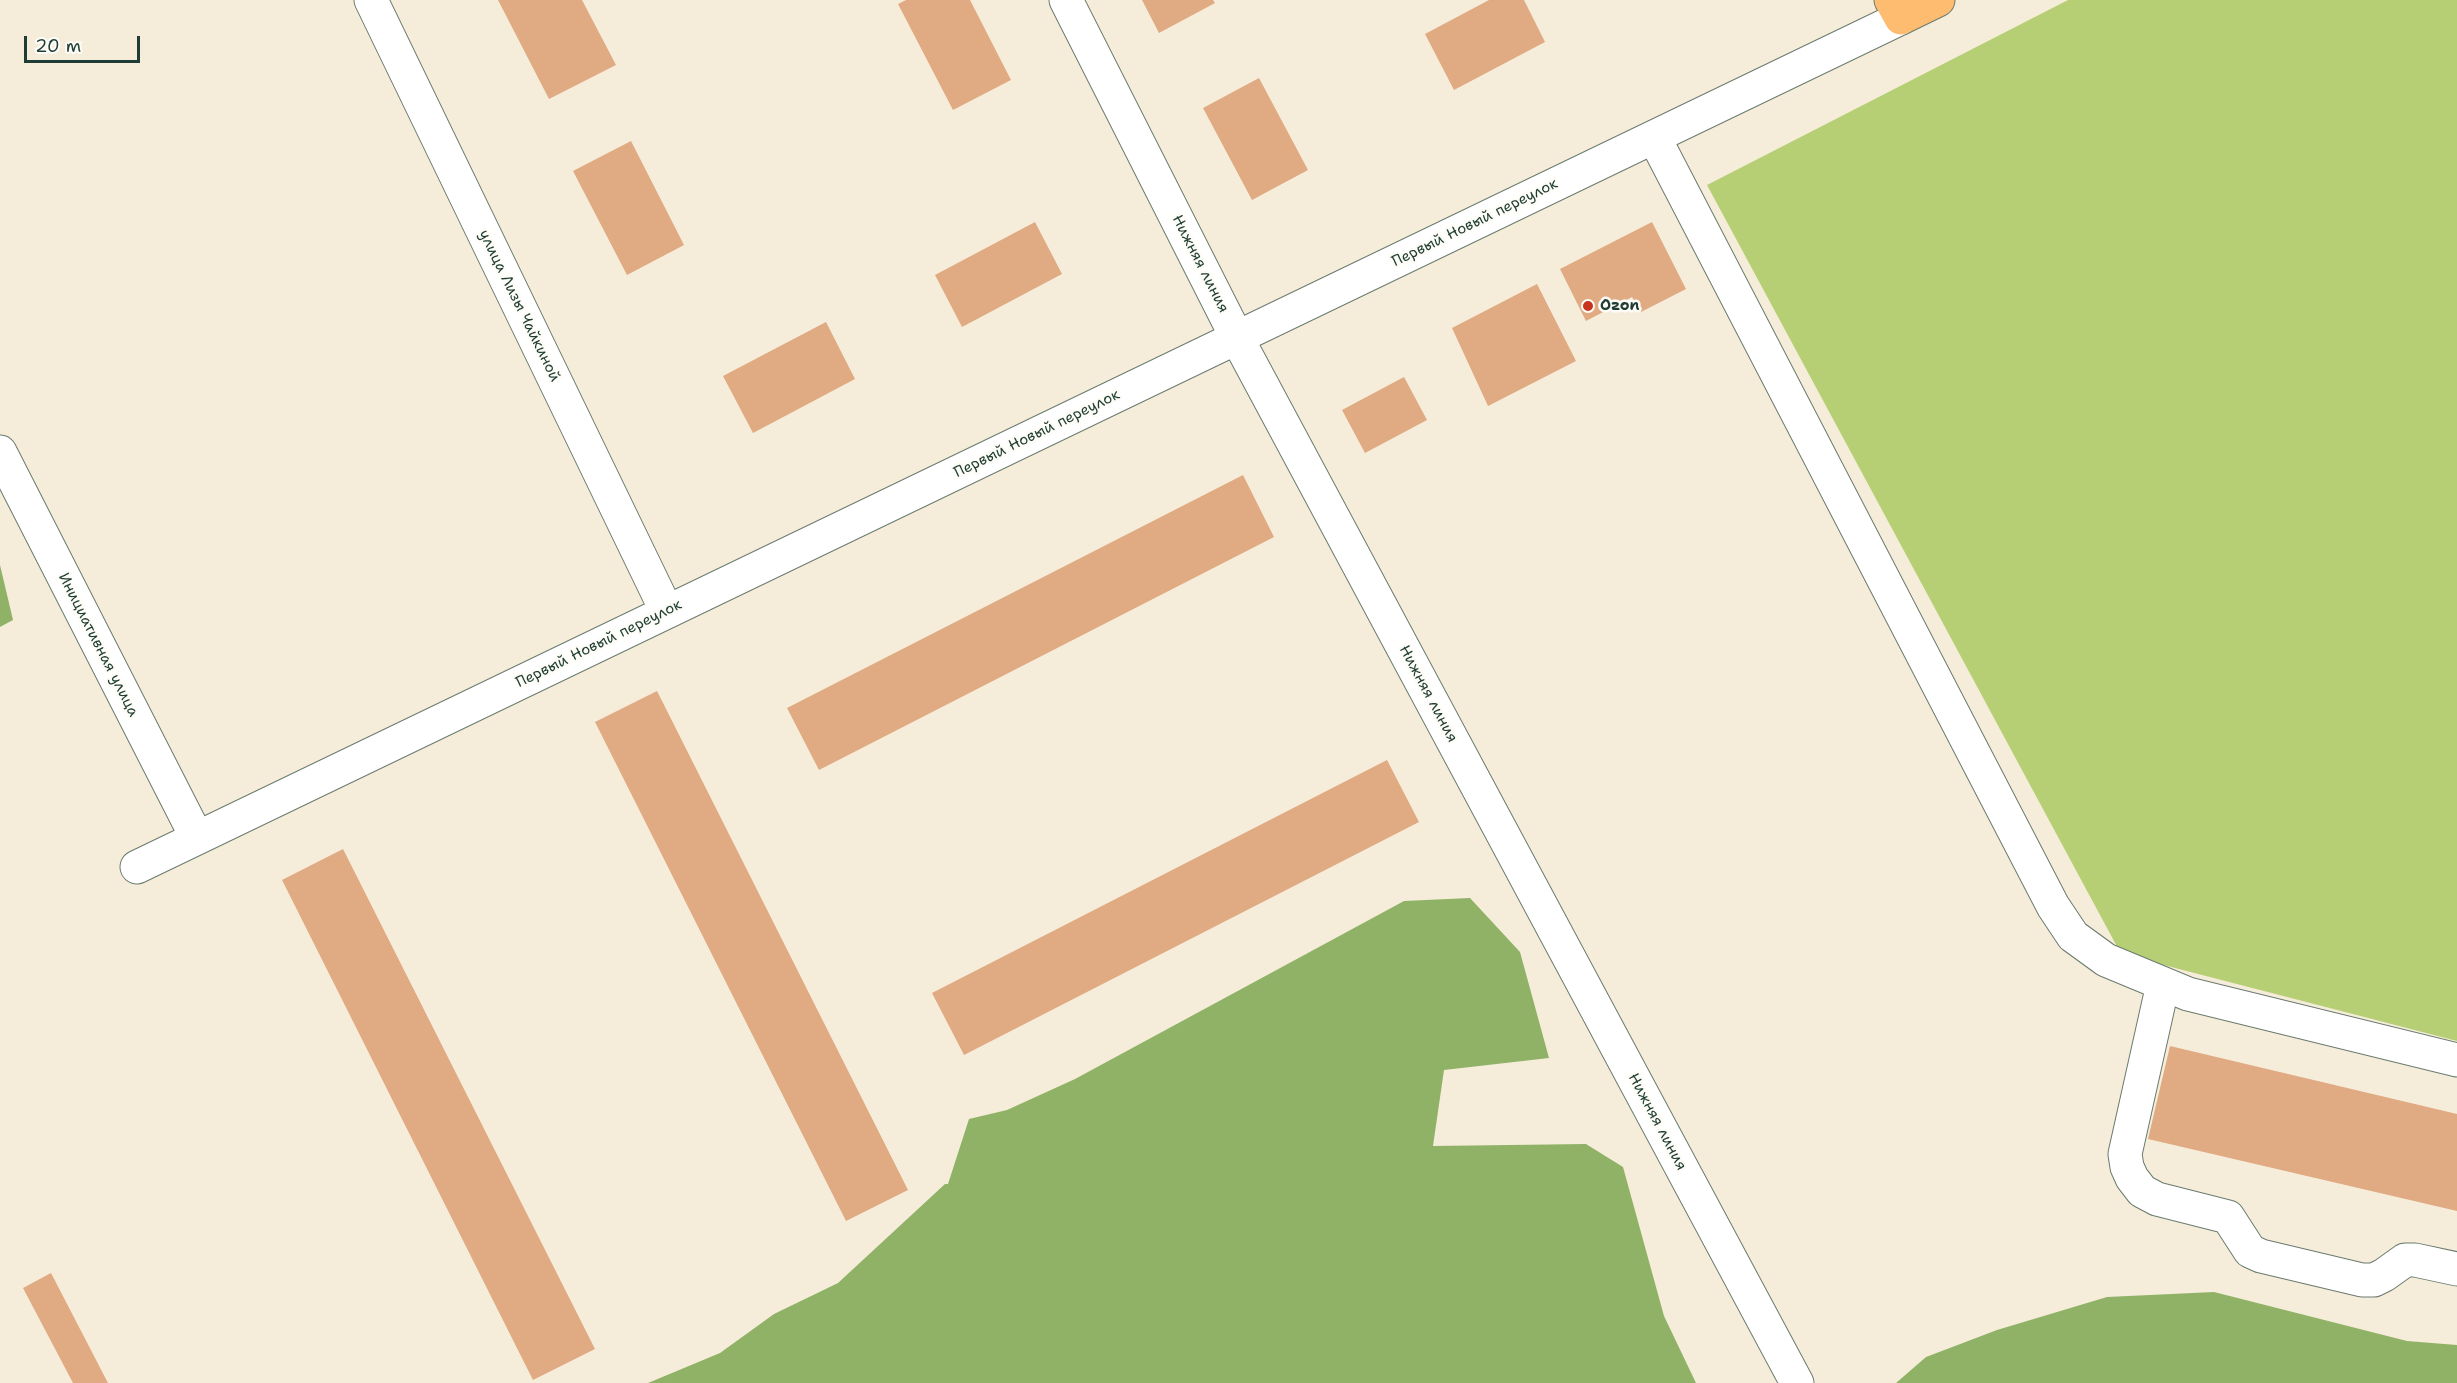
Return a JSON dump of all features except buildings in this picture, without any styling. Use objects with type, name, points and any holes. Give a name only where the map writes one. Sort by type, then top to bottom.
[{"type":"main road","name":"Первый Новый переулок","points":[[1896,9],[1938,0]]},
{"type":"street","name":"улица Лизы Чайкиной","points":[[371,0],[666,612]]},
{"type":"street","name":"Нижняя линия","points":[[1066,0],[1237,338],[1797,1383]]},
{"type":"street","name":"Первый Новый переулок","points":[[137,867],[1654,137],[1896,9]]},
{"type":"street","points":[[1654,137],[2053,906],[2073,936],[2106,960],[2188,994],[2457,1060]]},
{"type":"street","name":"Инициативная улица","points":[[0,452],[197,838]]},
{"type":"street","points":[[2163,984],[2126,1148],[2127,1167],[2142,1191],[2157,1199],[2228,1217],[2250,1251],[2261,1256],[2362,1280],[2374,1280],[2405,1260],[2457,1269]]},
{"type":"green space","points":[[2068,0],[2457,0],[2457,1041],[2121,954],[1707,185]]},
{"type":"green space","points":[[0,565],[13,620],[0,627]]},
{"type":"green space","points":[[1470,898],[1520,952],[1549,1058],[1444,1070],[1433,1146],[1586,1144],[1623,1167],[1664,1316],[1696,1383],[648,1383],[720,1353],[774,1314],[838,1283],[945,1184],[948,1184],[969,1119],[1007,1110],[1075,1079],[1404,901]]},
{"type":"green space","points":[[2214,1292],[2407,1341],[2457,1345],[2457,1383],[1896,1383],[1926,1357],[1997,1330],[2107,1297]]},
{"type":"place","name":"Ozon","points":[[1588,306]]}]
